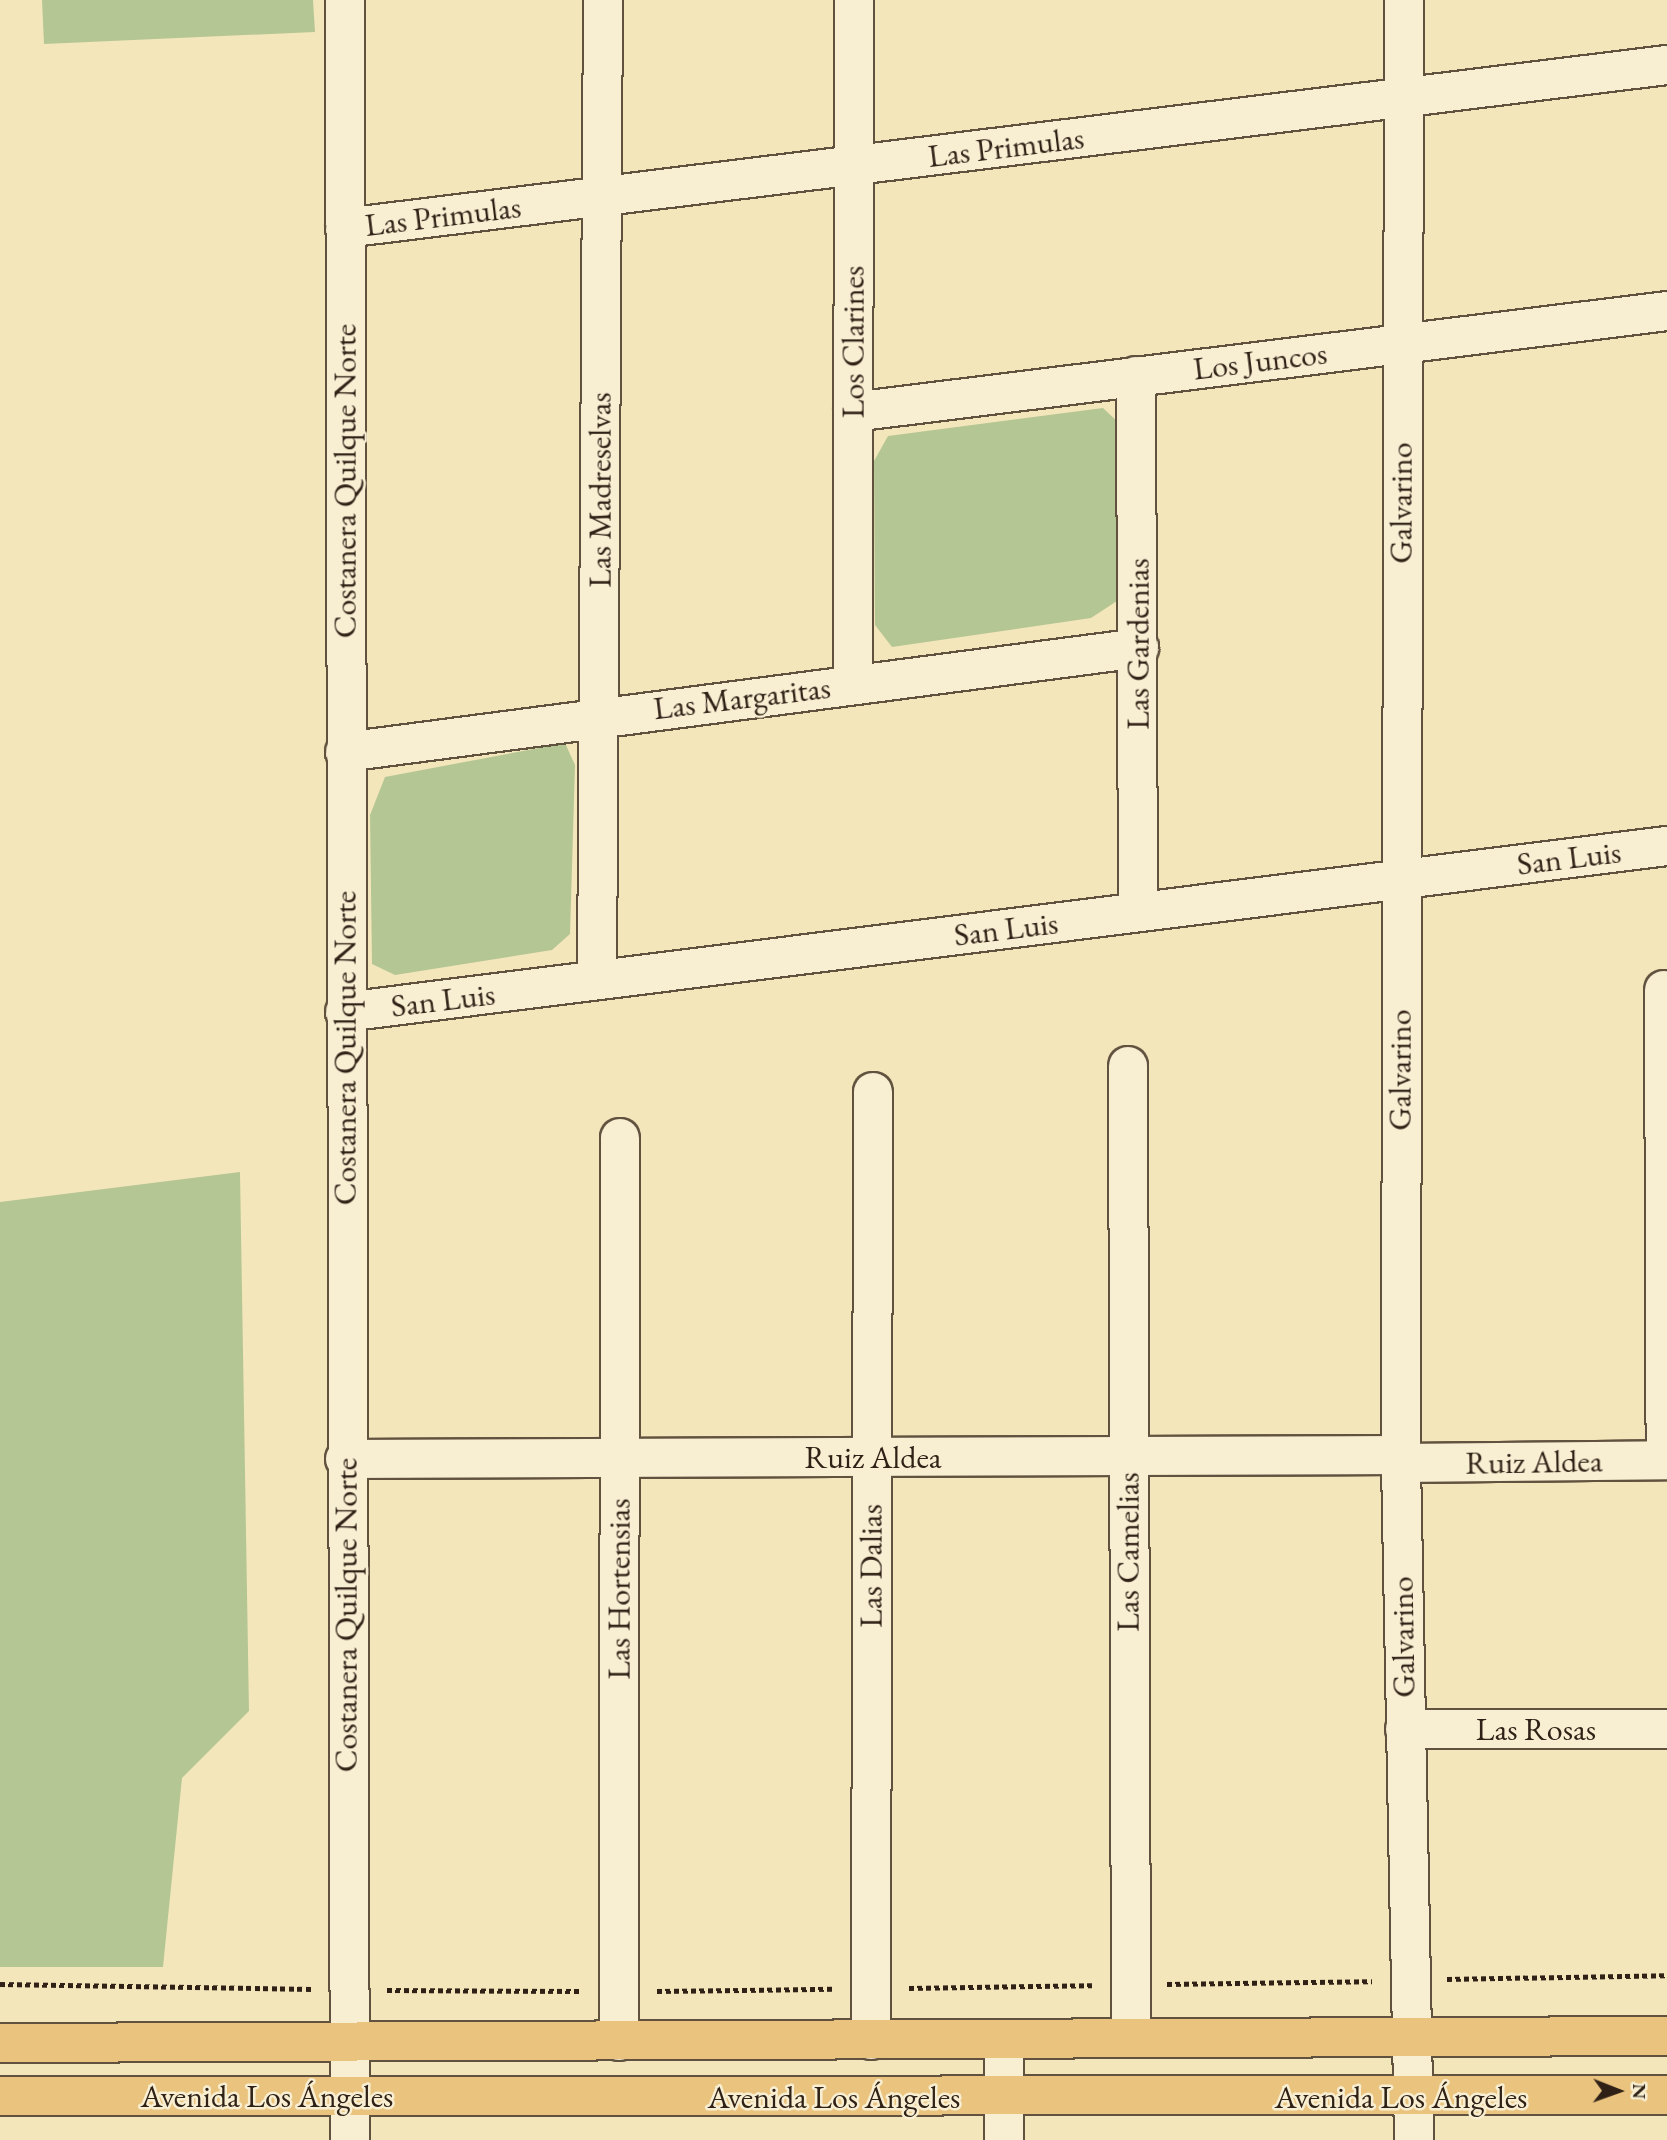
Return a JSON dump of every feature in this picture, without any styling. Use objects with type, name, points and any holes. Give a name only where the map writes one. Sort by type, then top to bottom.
[{"type":"main road","name":"Avenida Los Ángeles","points":[[0,2043],[1667,2036]]},
{"type":"main road","name":"Avenida Los Ángeles","points":[[0,2096],[1409,2098],[1667,2095]]},
{"type":"street","name":"Costanera Quilque Norte","points":[[345,0],[345,1459],[350,2140]]},
{"type":"street","name":"Las Madreselvas","points":[[597,980],[603,0]]},
{"type":"street","name":"Los Clarines","points":[[853,684],[855,0]]},
{"type":"street","name":"Galvarino","points":[[1404,0],[1399,880],[1401,1459],[1409,2098],[1414,2140]]},
{"type":"street","name":"Las Primulas","points":[[345,228],[1667,65]]},
{"type":"street","name":"Los Juncos","points":[[853,412],[1667,312]]},
{"type":"street","name":"Las Gardenias","points":[[1136,376],[1138,912]]},
{"type":"street","name":"Las Margaritas","points":[[345,752],[598,716],[1139,648]]},
{"type":"street","name":"San Luis","points":[[345,1012],[1667,846]]},
{"type":"street","points":[[1664,990],[1666,1460]]},
{"type":"street","name":"Las Camelias","points":[[1128,1066],[1127,1456],[1131,2038]]},
{"type":"street","name":"Las Dalias","points":[[872,2040],[873,1092]]},
{"type":"street","name":"Las Hortensias","points":[[619,2040],[620,1138]]},
{"type":"street","name":"Ruiz Aldea","points":[[345,1459],[1127,1456],[1666,1460]]},
{"type":"street","name":"Las Rosas","points":[[1405,1730],[1667,1729]]},
{"type":"street","points":[[1004,2039],[1004,2140]]},
{"type":"green space","points":[[42,0],[313,0],[315,32],[44,44]]},
{"type":"green space","points":[[1103,408],[1120,424],[1117,601],[1091,618],[892,647],[875,625],[874,461],[888,436]]},
{"type":"green space","points":[[565,743],[575,765],[570,934],[552,950],[395,975],[372,964],[370,815],[385,777]]},
{"type":"green space","points":[[240,1172],[249,1711],[182,1778],[163,1967],[0,1967],[0,1202]]}]
